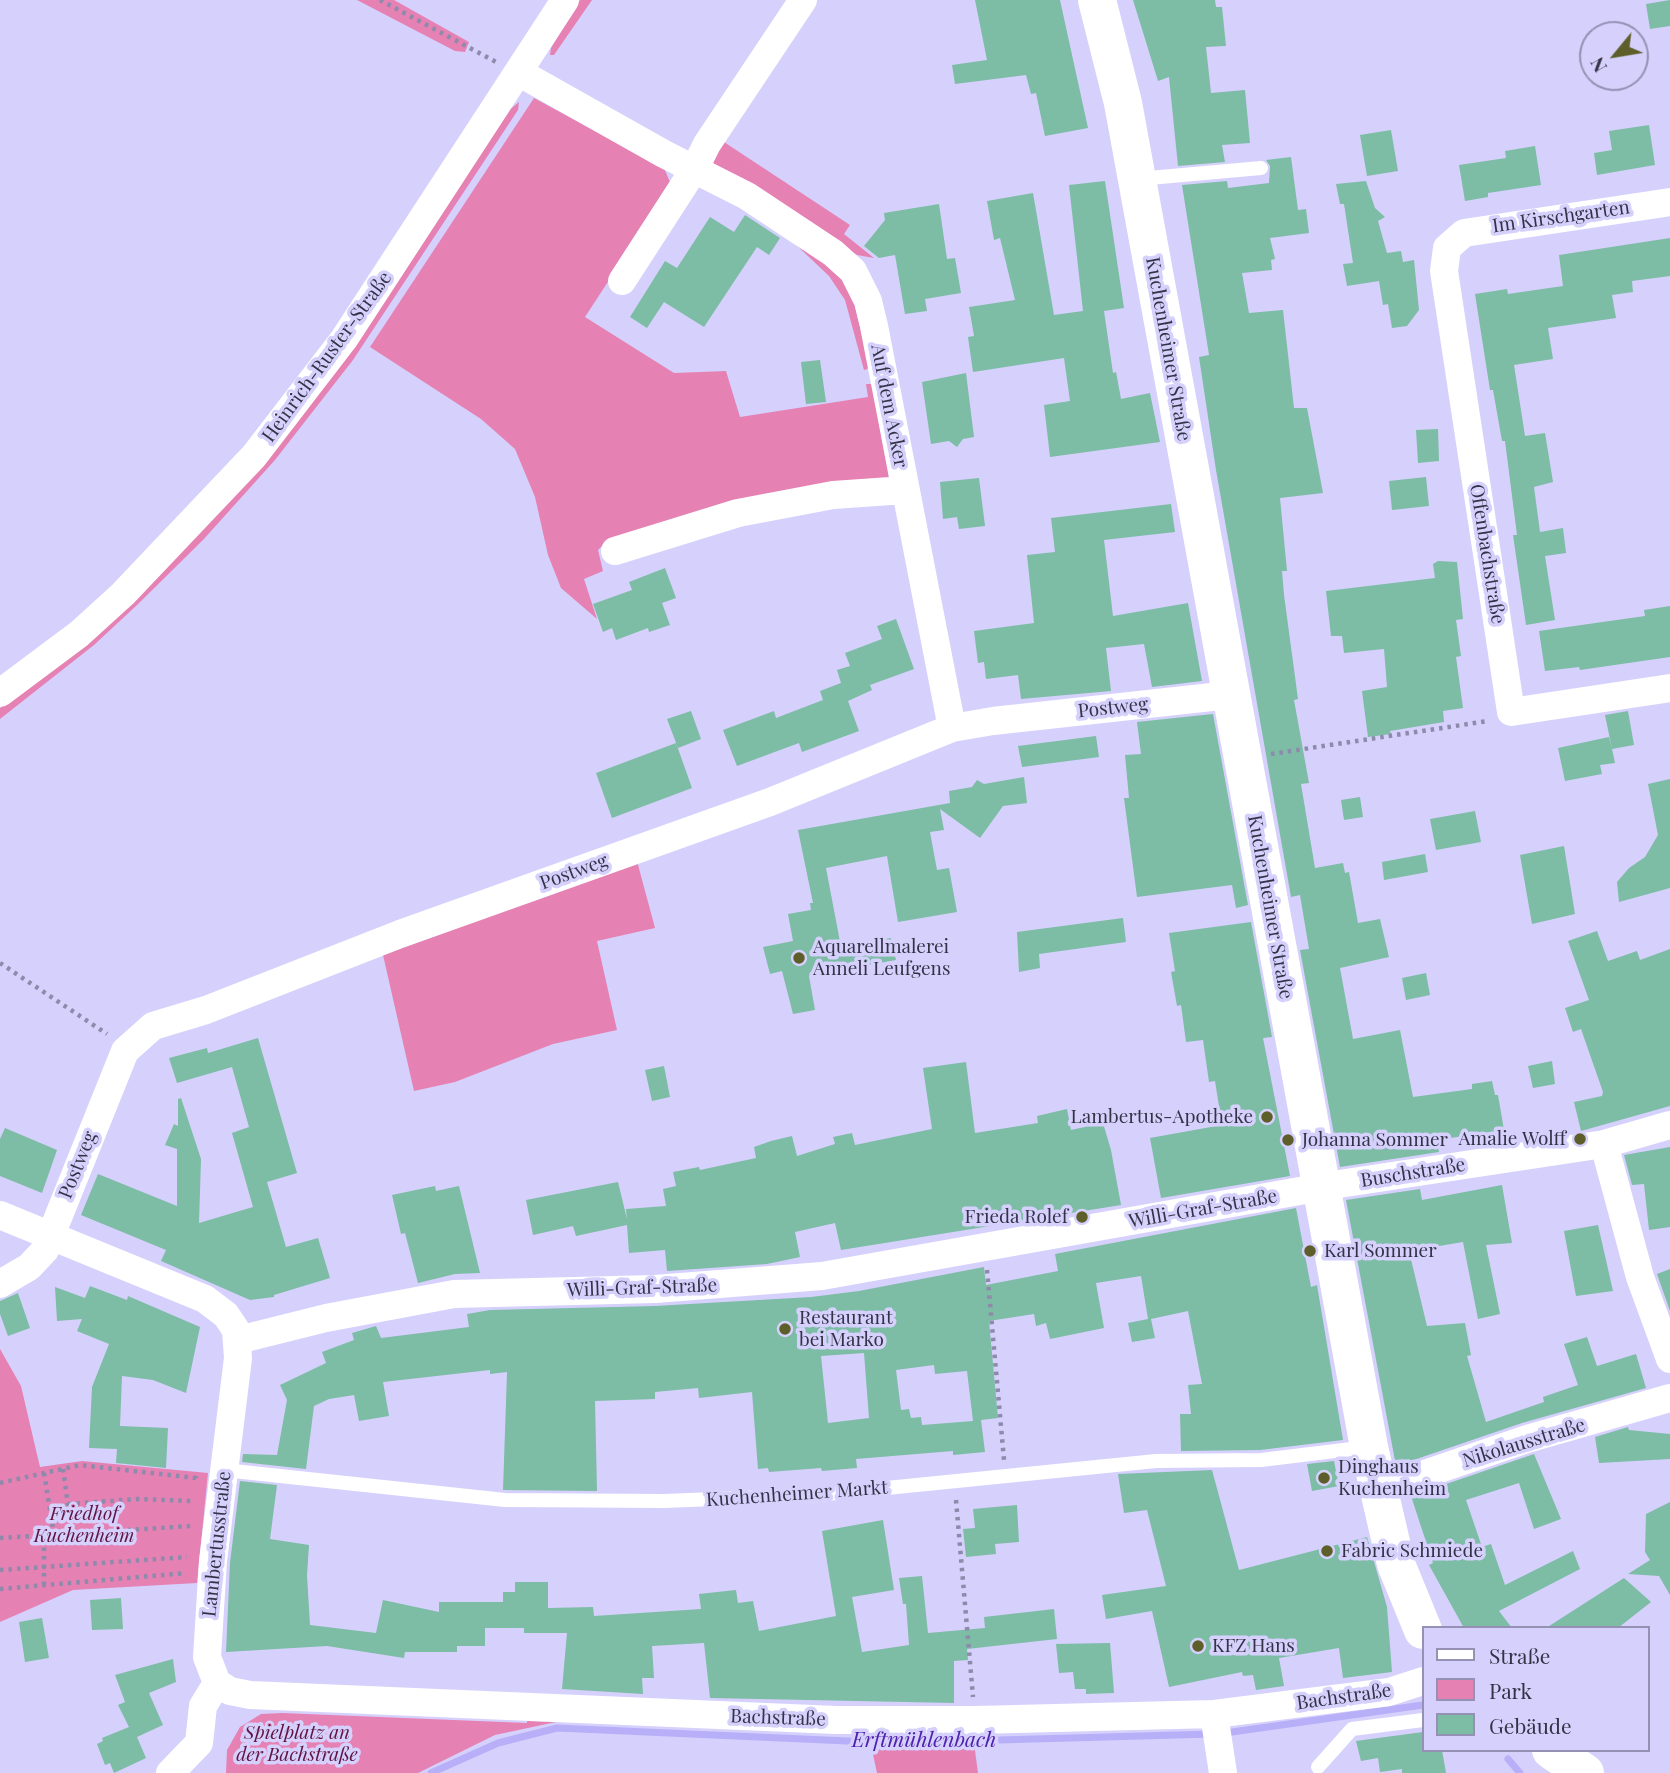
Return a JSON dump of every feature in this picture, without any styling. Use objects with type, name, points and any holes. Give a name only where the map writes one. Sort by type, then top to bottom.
[{"type":"main road","name":"Kuchenheimer Straße","points":[[1097,0],[1123,103],[1369,1447],[1404,1587],[1422,1628]]},
{"type":"main road","points":[[1554,1752],[1586,1773]]},
{"type":"street","name":"Heinrich-Ruster-Straße","points":[[0,693],[79,634],[123,594],[254,456],[344,340],[565,0]]},
{"type":"street","points":[[622,281],[695,168],[707,144],[803,0]]},
{"type":"street","name":"Auf dem Acker","points":[[520,73],[784,219],[833,253],[853,271],[867,301],[874,326],[952,729]]},
{"type":"street","name":"Im Kirschgarten","points":[[1454,239],[1474,230],[1670,202]]},
{"type":"street","name":"Offenbachstraße","points":[[1454,239],[1445,258],[1446,289],[1511,712]]},
{"type":"street","points":[[615,551],[738,513],[832,495],[905,490]]},
{"type":"street","points":[[1511,712],[1670,688]]},
{"type":"street","name":"Postweg","points":[[0,1284],[38,1259],[50,1236],[125,1051],[153,1026],[206,1010],[400,934],[770,802],[952,729],[993,721],[1230,695]]},
{"type":"street","name":"Buschstraße","points":[[1320,1188],[1604,1144],[1670,1125]]},
{"type":"street","points":[[1604,1144],[1640,1277],[1670,1359]]},
{"type":"street","name":"Willi-Graf-Straße","points":[[238,1340],[326,1318],[454,1294],[492,1291],[606,1291],[781,1280],[984,1248],[1320,1188]]},
{"type":"street","points":[[0,1215],[205,1299],[226,1315],[238,1340]]},
{"type":"street","name":"Lambertusstraße","points":[[217,1683],[208,1667],[207,1645],[238,1340]]},
{"type":"street","name":"Nikolausstraße","points":[[1378,1490],[1527,1439],[1670,1398]]},
{"type":"street","name":"Bachstraße","points":[[217,1683],[230,1691],[250,1695],[836,1720],[976,1720],[1215,1727],[1389,1692],[1422,1681]]},
{"type":"street","points":[[205,1773],[199,1743],[203,1706],[217,1683]]},
{"type":"street","points":[[1215,1727],[1223,1773]]},
{"type":"street","points":[[170,1773],[199,1743]]},
{"type":"lane","points":[[1137,179],[1262,168]]},
{"type":"lane","name":"Kuchenheimer Markt","points":[[224,1470],[505,1500],[768,1498],[1156,1461],[1261,1460],[1369,1447]]},
{"type":"lane","points":[[1318,1767],[1352,1729],[1422,1720]]},
{"type":"path","points":[[380,0],[467,48]]},
{"type":"path","points":[[1243,758],[1499,719],[1511,712]]},
{"type":"path","points":[[0,963],[99,1027],[125,1051]]},
{"type":"path","points":[[984,1248],[1005,1476]]},
{"type":"path","points":[[0,1483],[80,1465],[196,1478],[188,1536]]},
{"type":"path","points":[[63,1469],[72,1533]]},
{"type":"path","points":[[44,1473],[54,1534]]},
{"type":"path","points":[[954,1481],[976,1720]]},
{"type":"path","points":[[68,1504],[138,1499],[192,1501]]},
{"type":"path","points":[[0,1538],[197,1525]]},
{"type":"path","points":[[44,1535],[44,1585]]},
{"type":"path","points":[[0,1589],[186,1574],[187,1547]]},
{"type":"path","points":[[0,1570],[187,1557]]},
{"type":"green space","points":[[357,0],[394,0],[469,42],[465,52],[455,51]]},
{"type":"green space","points":[[580,0],[592,0],[554,55],[550,55],[551,48]]},
{"type":"green space","points":[[534,98],[664,168],[670,182],[666,193],[585,317],[674,373],[726,371],[740,417],[868,397],[866,384],[872,384],[889,479],[603,545],[598,550],[603,571],[584,579],[597,619],[561,588],[548,555],[535,497],[515,449],[481,419],[370,347]]},
{"type":"green space","points":[[519,102],[518,110],[353,360],[275,460],[203,540],[136,606],[94,645],[0,719],[0,708],[36,681],[158,576],[271,456],[508,111]]},
{"type":"green space","points":[[724,142],[850,225],[844,234],[874,258],[857,255],[715,168],[713,162]]},
{"type":"green space","points":[[797,236],[850,287],[870,366],[867,369],[864,370],[845,300],[829,276],[791,240]]},
{"type":"green space","points":[[637,861],[655,928],[597,941],[617,1030],[553,1044],[455,1082],[414,1091],[383,955]]},
{"type":"green space","name":"Friedhof Kuchenheim","points":[[0,1349],[21,1386],[40,1467],[82,1461],[208,1473],[197,1583],[73,1590],[0,1622]]},
{"type":"green space","name":"Spielplatz an der Bachstraße","points":[[261,1714],[556,1722],[495,1735],[418,1773],[226,1773],[227,1750],[240,1727]]},
{"type":"green space","points":[[974,1743],[978,1773],[877,1773],[871,1745]]},
{"type":"building","points":[[975,0],[1060,0],[1088,128],[1045,136],[1036,93],[1031,94],[1026,75],[955,84],[952,65],[987,60]]},
{"type":"building","points":[[1133,0],[1215,0],[1216,7],[1222,7],[1226,46],[1206,47],[1211,93],[1245,90],[1250,143],[1222,145],[1225,162],[1178,166],[1169,77],[1158,81]]},
{"type":"building","points":[[1670,0],[1670,26],[1650,29],[1646,4]]},
{"type":"building","points":[[1649,125],[1655,165],[1597,175],[1594,153],[1612,150],[1609,131]]},
{"type":"building","points":[[1391,130],[1398,171],[1367,176],[1360,135]]},
{"type":"building","points":[[1535,146],[1541,185],[1488,193],[1488,197],[1465,201],[1459,165],[1506,158],[1505,151]]},
{"type":"building","points":[[1291,157],[1298,210],[1306,209],[1309,233],[1270,238],[1275,259],[1271,260],[1272,270],[1242,273],[1249,313],[1283,310],[1294,408],[1307,408],[1323,493],[1280,498],[1287,571],[1282,571],[1284,595],[1298,699],[1294,700],[1309,783],[1301,784],[1315,868],[1343,863],[1345,873],[1349,872],[1358,923],[1380,919],[1389,957],[1340,968],[1353,1039],[1400,1030],[1413,1097],[1472,1089],[1472,1084],[1492,1081],[1495,1095],[1498,1095],[1504,1130],[1437,1140],[1439,1152],[1340,1167],[1300,950],[1309,949],[1300,895],[1291,897],[1216,470],[1199,357],[1209,355],[1182,185],[1227,181],[1228,188],[1269,183],[1270,166],[1266,160]]},
{"type":"building","points":[[1105,181],[1124,308],[1104,311],[1113,373],[1116,372],[1121,399],[1150,393],[1160,442],[1050,457],[1044,405],[1070,401],[1064,358],[973,372],[968,337],[974,336],[969,307],[1015,300],[1000,238],[994,240],[987,201],[1033,193],[1054,315],[1083,311],[1069,185]]},
{"type":"building","points":[[1366,181],[1375,208],[1385,217],[1378,221],[1387,253],[1401,251],[1403,262],[1414,260],[1419,310],[1407,326],[1392,328],[1388,304],[1383,305],[1379,281],[1347,286],[1343,264],[1353,263],[1344,204],[1340,204],[1336,184]]},
{"type":"building","points":[[939,204],[947,259],[955,258],[961,293],[925,299],[927,311],[905,314],[895,255],[879,258],[864,246],[885,220],[884,213]]},
{"type":"building","points":[[745,215],[780,238],[769,255],[757,247],[704,327],[664,302],[647,328],[630,317],[665,261],[677,268],[710,217],[734,232]]},
{"type":"building","points":[[1670,238],[1670,276],[1632,281],[1633,292],[1612,295],[1616,318],[1548,328],[1553,359],[1514,365],[1525,436],[1545,433],[1553,482],[1534,487],[1540,532],[1563,528],[1566,553],[1545,556],[1555,620],[1526,625],[1513,535],[1517,535],[1505,441],[1502,441],[1493,390],[1490,390],[1475,294],[1507,289],[1508,294],[1563,286],[1559,255]]},
{"type":"building","points":[[820,360],[826,402],[806,404],[801,362]]},
{"type":"building","points":[[966,373],[974,437],[963,439],[957,447],[949,441],[931,444],[922,382]]},
{"type":"building","points":[[1438,429],[1439,461],[1418,463],[1416,430]]},
{"type":"building","points":[[1426,477],[1429,506],[1392,510],[1389,481]]},
{"type":"building","points":[[979,478],[985,526],[959,529],[957,517],[943,519],[940,482]]},
{"type":"building","points":[[1171,504],[1175,532],[1104,540],[1113,616],[1188,603],[1202,681],[1152,687],[1144,644],[1106,648],[1111,691],[1021,699],[1018,675],[986,679],[984,662],[978,663],[974,631],[1034,623],[1027,555],[1055,552],[1051,518]]},
{"type":"building","points":[[1438,561],[1457,562],[1463,619],[1456,620],[1461,656],[1456,657],[1463,708],[1443,711],[1444,722],[1368,737],[1362,691],[1387,687],[1384,649],[1344,653],[1342,636],[1331,636],[1326,591],[1435,578],[1433,564]]},
{"type":"building","points":[[665,568],[676,598],[662,603],[670,625],[649,632],[648,628],[616,640],[612,628],[603,632],[593,604],[632,590],[629,582]]},
{"type":"building","points":[[1670,606],[1670,657],[1580,670],[1579,667],[1545,671],[1539,631],[1645,616],[1644,610]]},
{"type":"building","points":[[896,619],[914,669],[870,685],[872,690],[848,701],[859,731],[802,752],[799,743],[737,766],[723,730],[774,711],[776,718],[823,700],[820,691],[841,683],[837,670],[850,666],[845,653],[882,639],[877,626]]},
{"type":"building","points":[[691,711],[701,739],[678,748],[667,719]]},
{"type":"building","points":[[1628,711],[1634,745],[1612,749],[1605,715]]},
{"type":"building","points":[[1213,714],[1248,905],[1236,908],[1232,885],[1137,897],[1124,798],[1129,798],[1125,755],[1141,754],[1137,722]]},
{"type":"building","points":[[1096,736],[1099,757],[1022,767],[1018,746]]},
{"type":"building","points":[[1609,737],[1615,763],[1600,765],[1602,774],[1565,781],[1558,748]]},
{"type":"building","points":[[676,743],[692,788],[612,818],[596,773]]},
{"type":"building","points":[[1024,777],[1027,803],[1003,806],[980,838],[940,809],[944,830],[930,832],[937,870],[949,868],[957,912],[898,922],[887,856],[826,868],[841,947],[891,938],[896,960],[809,976],[815,1010],[793,1014],[782,971],[770,974],[763,947],[793,941],[788,914],[811,910],[810,903],[813,903],[798,830],[950,803],[949,791],[972,787],[977,780],[984,784]]},
{"type":"building","points":[[1670,779],[1670,888],[1619,902],[1617,882],[1629,868],[1645,857],[1658,835],[1648,784]]},
{"type":"building","points":[[1360,797],[1363,817],[1344,820],[1341,800]]},
{"type":"building","points":[[1475,811],[1481,842],[1436,850],[1430,819]]},
{"type":"building","points":[[1564,846],[1575,914],[1532,924],[1520,855]]},
{"type":"building","points":[[1425,854],[1428,872],[1384,880],[1382,862]]},
{"type":"building","points":[[1123,918],[1126,942],[1039,954],[1040,968],[1019,972],[1017,932]]},
{"type":"building","points":[[1251,922],[1272,1037],[1263,1038],[1290,1176],[1161,1198],[1150,1138],[1222,1125],[1215,1081],[1209,1082],[1203,1040],[1186,1042],[1181,1005],[1177,1006],[1171,972],[1175,971],[1169,933]]},
{"type":"building","points":[[1597,931],[1608,961],[1637,951],[1640,960],[1670,949],[1670,1106],[1581,1131],[1574,1102],[1602,1096],[1603,1092],[1581,1029],[1573,1032],[1565,1008],[1589,1000],[1568,941]]},
{"type":"building","points":[[1426,973],[1430,995],[1406,1000],[1402,978]]},
{"type":"building","points":[[258,1038],[297,1173],[267,1182],[286,1247],[318,1238],[330,1278],[274,1297],[250,1300],[161,1261],[166,1250],[81,1215],[98,1174],[177,1206],[177,1149],[165,1145],[174,1124],[178,1126],[178,1099],[181,1098],[201,1159],[199,1223],[253,1207],[232,1133],[249,1127],[232,1067],[177,1083],[169,1058],[207,1048],[208,1053]]},
{"type":"building","points":[[1552,1061],[1555,1084],[1533,1088],[1528,1066]]},
{"type":"building","points":[[966,1062],[975,1133],[1038,1123],[1037,1116],[1067,1109],[1071,1130],[1103,1123],[1121,1205],[841,1250],[835,1223],[795,1232],[800,1257],[767,1264],[667,1271],[665,1250],[629,1253],[627,1225],[576,1236],[573,1226],[533,1235],[526,1200],[618,1182],[627,1219],[626,1209],[666,1206],[663,1189],[676,1186],[673,1172],[699,1167],[700,1170],[756,1158],[754,1147],[771,1141],[792,1136],[797,1156],[835,1144],[833,1137],[852,1133],[855,1145],[932,1129],[923,1068]]},
{"type":"building","points":[[664,1066],[670,1097],[652,1101],[645,1070]]},
{"type":"building","points":[[5,1128],[57,1150],[42,1193],[0,1176],[0,1139]]},
{"type":"building","points":[[1670,1147],[1670,1227],[1649,1230],[1644,1184],[1632,1185],[1624,1155]]},
{"type":"building","points":[[1502,1185],[1512,1243],[1486,1245],[1500,1314],[1478,1319],[1463,1242],[1409,1251],[1427,1326],[1465,1323],[1471,1355],[1467,1356],[1486,1422],[1544,1402],[1543,1397],[1578,1385],[1564,1344],[1587,1337],[1597,1366],[1636,1354],[1646,1388],[1522,1423],[1396,1466],[1346,1200],[1420,1189],[1422,1200]]},
{"type":"building","points":[[435,1186],[436,1191],[459,1186],[480,1273],[455,1274],[418,1283],[405,1233],[401,1234],[392,1195]]},
{"type":"building","points":[[1296,1208],[1311,1287],[1317,1285],[1343,1440],[1260,1450],[1181,1451],[1180,1414],[1191,1414],[1188,1385],[1202,1384],[1188,1311],[1151,1319],[1155,1338],[1132,1342],[1128,1323],[1148,1319],[1141,1276],[1096,1283],[1104,1328],[1050,1339],[1046,1323],[1036,1326],[1034,1314],[989,1321],[998,1418],[981,1420],[985,1452],[953,1455],[953,1451],[856,1459],[857,1468],[769,1472],[768,1468],[758,1469],[752,1392],[699,1398],[698,1388],[655,1392],[655,1399],[595,1401],[597,1491],[503,1490],[507,1372],[490,1374],[490,1370],[383,1382],[389,1416],[359,1421],[354,1395],[329,1399],[314,1406],[306,1469],[242,1462],[243,1454],[277,1455],[287,1400],[280,1385],[326,1363],[322,1352],[354,1340],[352,1333],[376,1326],[381,1338],[469,1327],[467,1314],[490,1310],[655,1306],[811,1297],[859,1291],[984,1267],[986,1285],[1058,1271],[1055,1254]],"holes":[[[864,1353],[869,1418],[828,1423],[821,1356]],[[934,1365],[935,1374],[967,1371],[973,1421],[922,1425],[921,1417],[911,1418],[909,1409],[901,1410],[896,1370]]]},
{"type":"building","points":[[1598,1225],[1613,1291],[1576,1296],[1564,1231]]},
{"type":"building","points":[[1670,1269],[1670,1311],[1657,1274]]},
{"type":"building","points":[[90,1286],[127,1300],[128,1296],[200,1327],[186,1393],[153,1380],[122,1376],[120,1426],[168,1428],[166,1468],[116,1463],[117,1449],[89,1448],[92,1387],[109,1344],[77,1331],[82,1319],[57,1321],[55,1287],[85,1298]]},
{"type":"building","points":[[18,1293],[30,1328],[8,1336],[0,1314],[0,1301]]},
{"type":"building","points":[[1628,1427],[1629,1430],[1670,1434],[1670,1459],[1599,1463],[1595,1437]]},
{"type":"building","points":[[1534,1454],[1561,1519],[1534,1529],[1519,1483],[1466,1500],[1482,1547],[1491,1544],[1505,1585],[1573,1551],[1580,1569],[1499,1611],[1510,1626],[1463,1626],[1429,1565],[1433,1563],[1411,1496]]},
{"type":"building","name":"Dinghaus Kuchenheim","points":[[1334,1461],[1339,1486],[1312,1491],[1307,1464]]},
{"type":"building","points":[[1212,1470],[1239,1570],[1367,1537],[1387,1607],[1392,1672],[1343,1678],[1339,1648],[1279,1658],[1284,1686],[1256,1690],[1253,1675],[1243,1676],[1242,1672],[1169,1687],[1152,1611],[1106,1619],[1102,1595],[1166,1586],[1147,1510],[1124,1513],[1118,1474]]},
{"type":"building","points":[[240,1481],[277,1485],[270,1539],[309,1545],[307,1575],[310,1625],[376,1633],[383,1600],[439,1612],[439,1602],[503,1602],[503,1592],[515,1592],[515,1582],[548,1582],[548,1608],[593,1607],[594,1616],[701,1609],[699,1594],[736,1590],[738,1603],[753,1601],[759,1631],[836,1616],[822,1531],[883,1520],[894,1590],[852,1597],[862,1652],[909,1645],[906,1604],[903,1604],[899,1578],[922,1576],[928,1633],[985,1628],[984,1617],[1054,1609],[1057,1639],[967,1649],[968,1660],[954,1661],[954,1703],[710,1698],[704,1643],[652,1646],[654,1678],[642,1678],[643,1694],[562,1689],[567,1633],[524,1633],[524,1628],[485,1628],[485,1646],[457,1646],[457,1652],[405,1652],[404,1658],[327,1646],[226,1652],[230,1563]]},
{"type":"building","points":[[1670,1502],[1670,1595],[1659,1576],[1628,1574],[1650,1560],[1645,1552],[1646,1514]]},
{"type":"building","points":[[1017,1505],[1019,1542],[995,1544],[996,1554],[966,1557],[963,1529],[975,1528],[973,1509]]},
{"type":"building","points":[[1624,1578],[1651,1602],[1621,1626],[1549,1626]]},
{"type":"building","points":[[121,1598],[123,1629],[92,1630],[90,1600]]},
{"type":"building","points":[[42,1618],[49,1658],[25,1662],[19,1622]]},
{"type":"building","points":[[1110,1643],[1114,1693],[1086,1694],[1086,1689],[1075,1689],[1073,1672],[1059,1673],[1056,1644]]},
{"type":"building","points":[[173,1659],[176,1682],[149,1693],[163,1725],[137,1737],[146,1758],[114,1773],[110,1763],[105,1765],[97,1744],[103,1741],[102,1738],[129,1727],[118,1705],[125,1702],[115,1675]]},
{"type":"building","points":[[1422,1732],[1422,1752],[1442,1752],[1446,1773],[1402,1773],[1402,1769],[1380,1772],[1378,1758],[1361,1761],[1356,1741]]},
{"type":"waterway","name":"Erftmühlenbach","points":[[1225,1733],[1422,1705]]},
{"type":"waterway","name":"Erftmühlenbach","points":[[431,1773],[498,1743],[557,1728],[892,1743],[1213,1734]]},
{"type":"waterway","name":"Erftmühlenbach","points":[[1508,1759],[1520,1773]]},
{"type":"place","name":"Aquarellmalerei Anneli Leufgens","points":[[799,958]]},
{"type":"place","name":"Lambertus-Apotheke","points":[[1267,1117]]},
{"type":"place","name":"Amalie Wolff","points":[[1580,1139]]},
{"type":"place","name":"Johanna Sommer","points":[[1288,1140]]},
{"type":"place","name":"Frieda Rolef","points":[[1082,1217]]},
{"type":"place","name":"Karl Sommer","points":[[1310,1251]]},
{"type":"place","name":"Restaurant bei Marko","points":[[785,1329]]},
{"type":"place","name":"Dinghaus Kuchenheim","points":[[1324,1478]]},
{"type":"place","name":"Fabric Schmiede","points":[[1327,1551]]},
{"type":"place","name":"KFZ Hans","points":[[1198,1646]]}]
